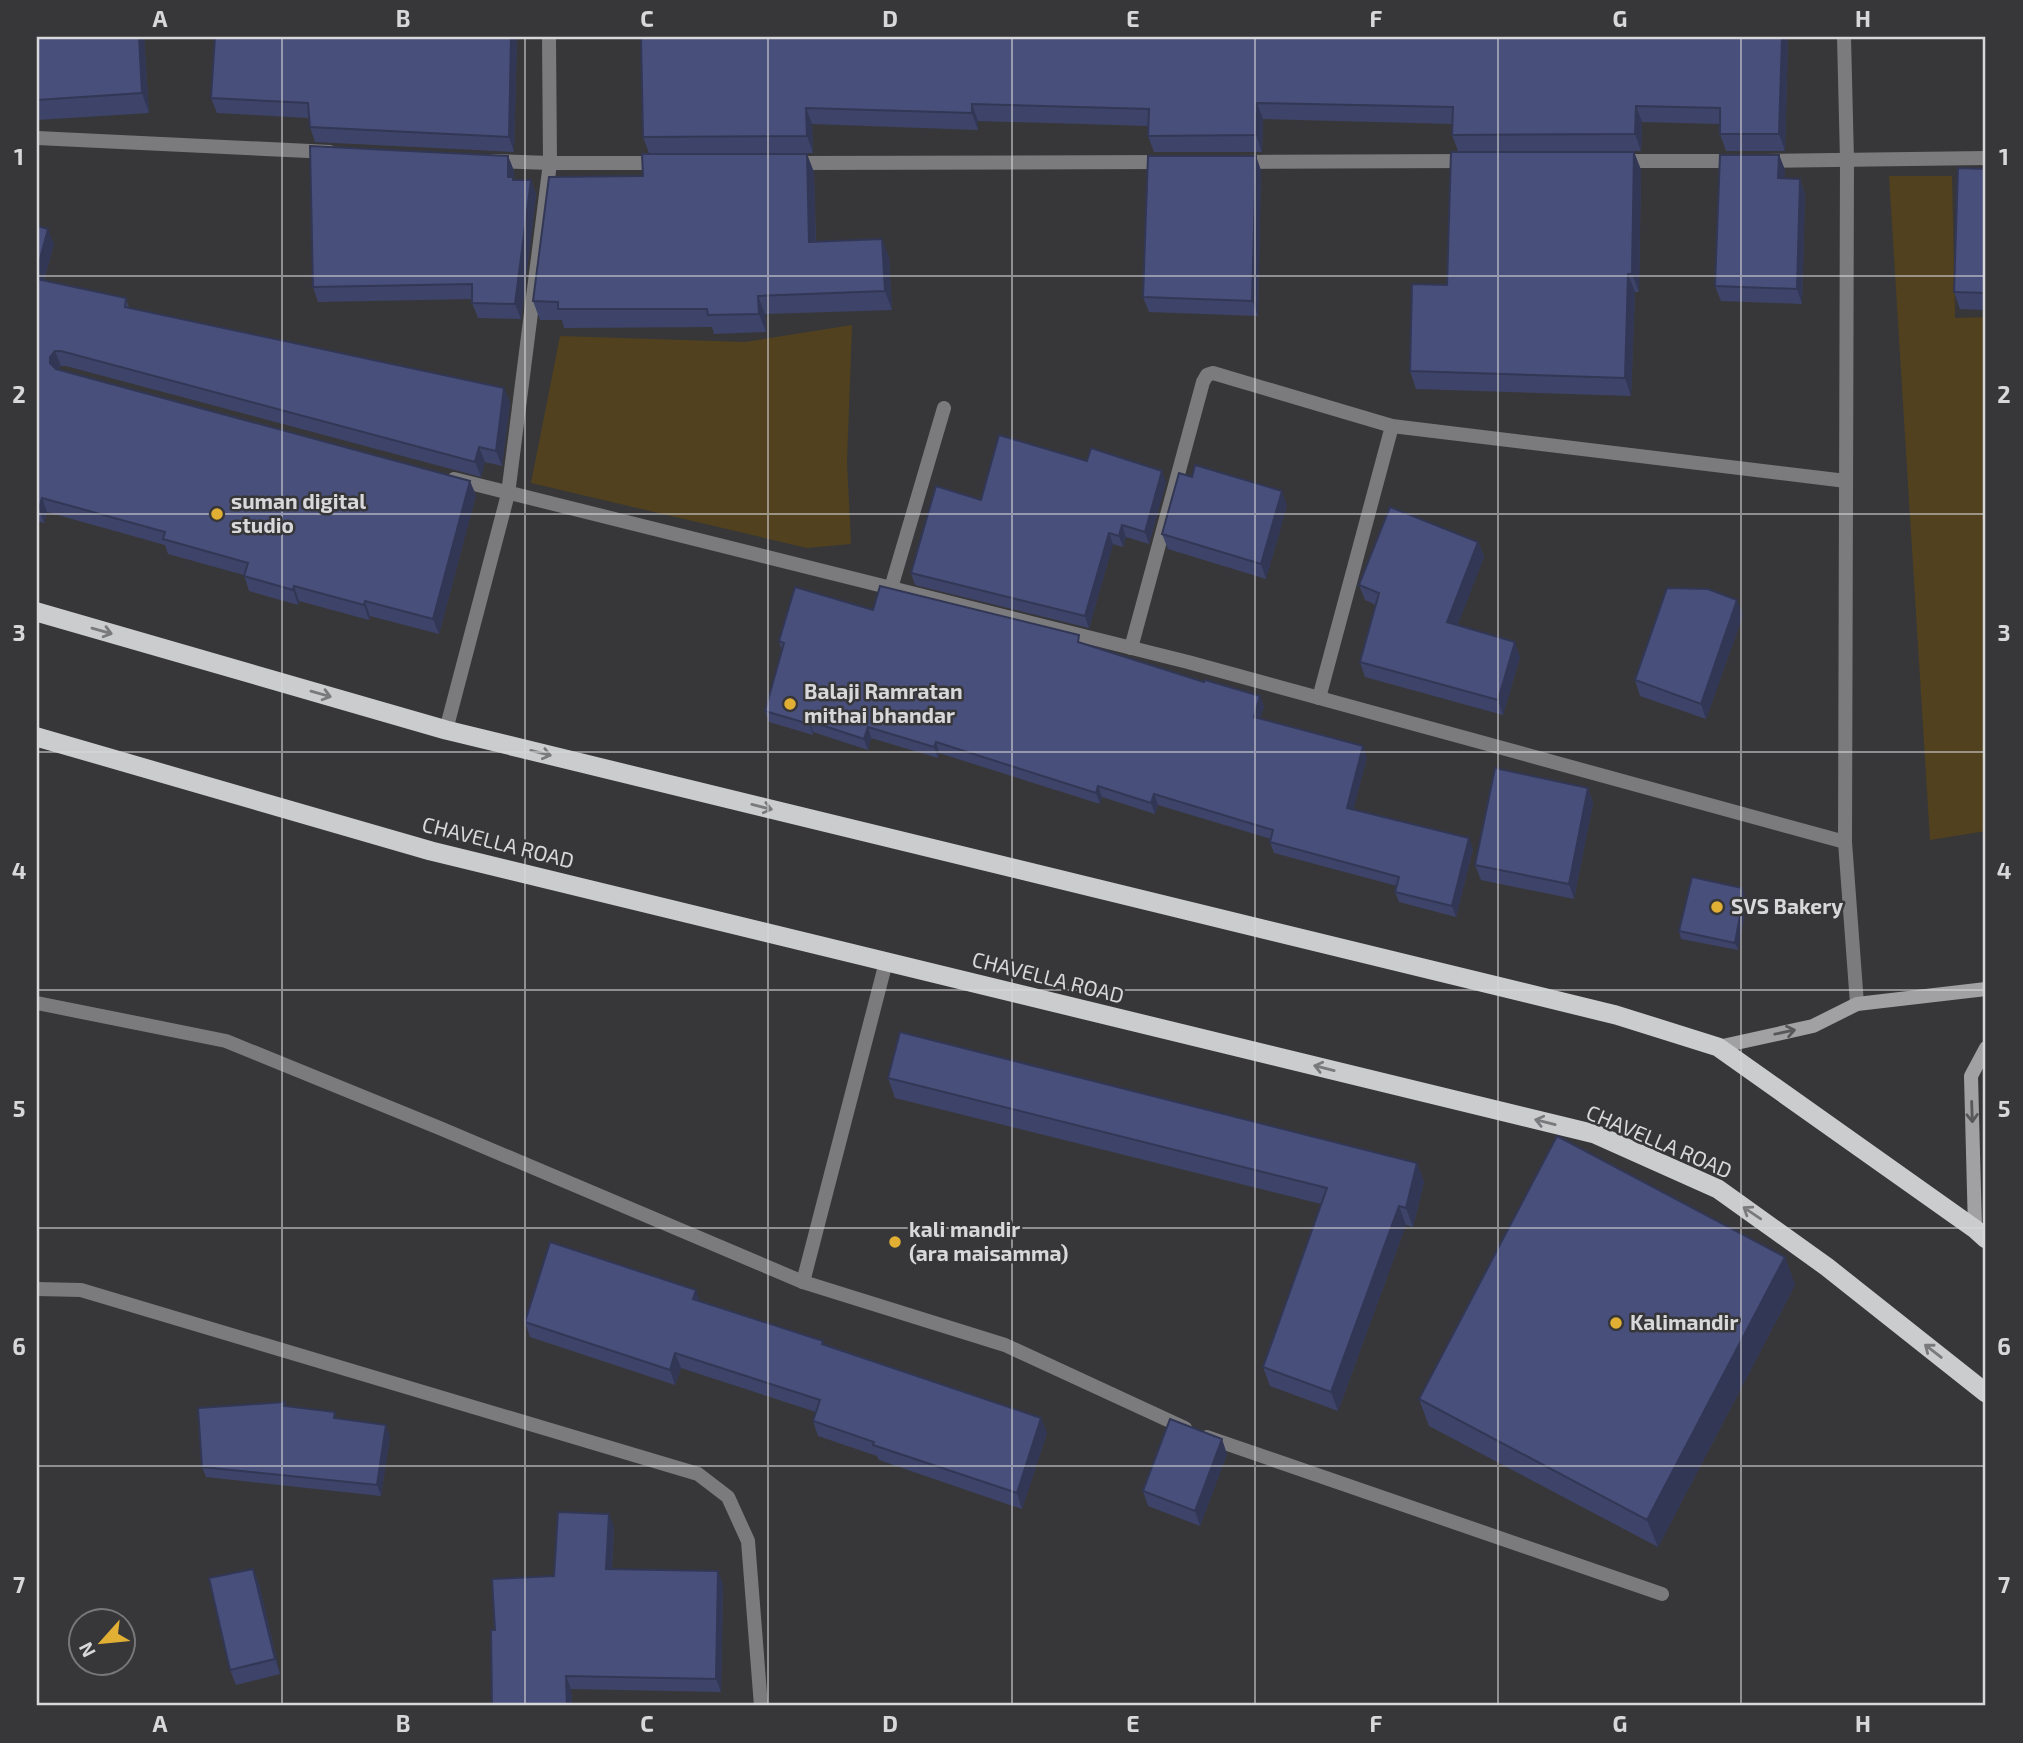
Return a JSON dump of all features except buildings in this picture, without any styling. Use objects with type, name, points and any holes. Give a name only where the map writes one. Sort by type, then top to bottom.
[{"type":"highway","points":[[37,612],[446,730],[1616,1015],[1718,1047],[1981,1234]]},
{"type":"highway","name":"CHAVELLA ROAD","points":[[37,737],[431,851],[1595,1134],[1718,1189],[1827,1267],[1986,1393]]},
{"type":"main road","points":[[1718,1047],[1813,1026],[1857,1004],[1986,989]]},
{"type":"main road","points":[[1981,1234],[1971,1076],[1986,1048]]},
{"type":"street","points":[[446,730],[508,494],[550,163],[549,37]]},
{"type":"street","points":[[1844,37],[1847,160],[1844,842],[1857,1004]]},
{"type":"street","points":[[37,138],[342,153]]},
{"type":"street","points":[[1610,161],[1986,158]]},
{"type":"street","points":[[481,160],[676,163]]},
{"type":"street","points":[[1220,162],[1485,161]]},
{"type":"street","points":[[773,163],[1178,162]]},
{"type":"street","points":[[1131,648],[1203,382],[1207,375],[1213,373],[1392,426],[1846,481]]},
{"type":"street","points":[[891,588],[944,408]]},
{"type":"street","points":[[1319,698],[1392,426]]},
{"type":"street","points":[[441,476],[1131,648],[1844,842]]},
{"type":"street","points":[[803,1282],[886,962]]},
{"type":"street","points":[[37,1003],[226,1041],[803,1282],[1005,1345],[1197,1433],[1662,1594]]},
{"type":"street","points":[[37,1289],[81,1290],[698,1474],[728,1497],[748,1541],[761,1706]]},
{"type":"shaded area","points":[[1889,176],[1952,176],[1955,318],[1986,317],[1986,831],[1930,840]]},
{"type":"shaded area","points":[[852,325],[847,462],[851,544],[807,548],[531,483],[560,336],[745,342]]},
{"type":"place","name":"suman digital studio","points":[[217,514]]},
{"type":"place","name":"Balaji Ramratan mithai bhandar","points":[[790,704]]},
{"type":"place","name":"SVS Bakery","points":[[1717,907]]},
{"type":"place","name":"kali mandir (ara maisamma)","points":[[895,1242]]},
{"type":"place","name":"Kalimandir","points":[[1616,1323]]}]
